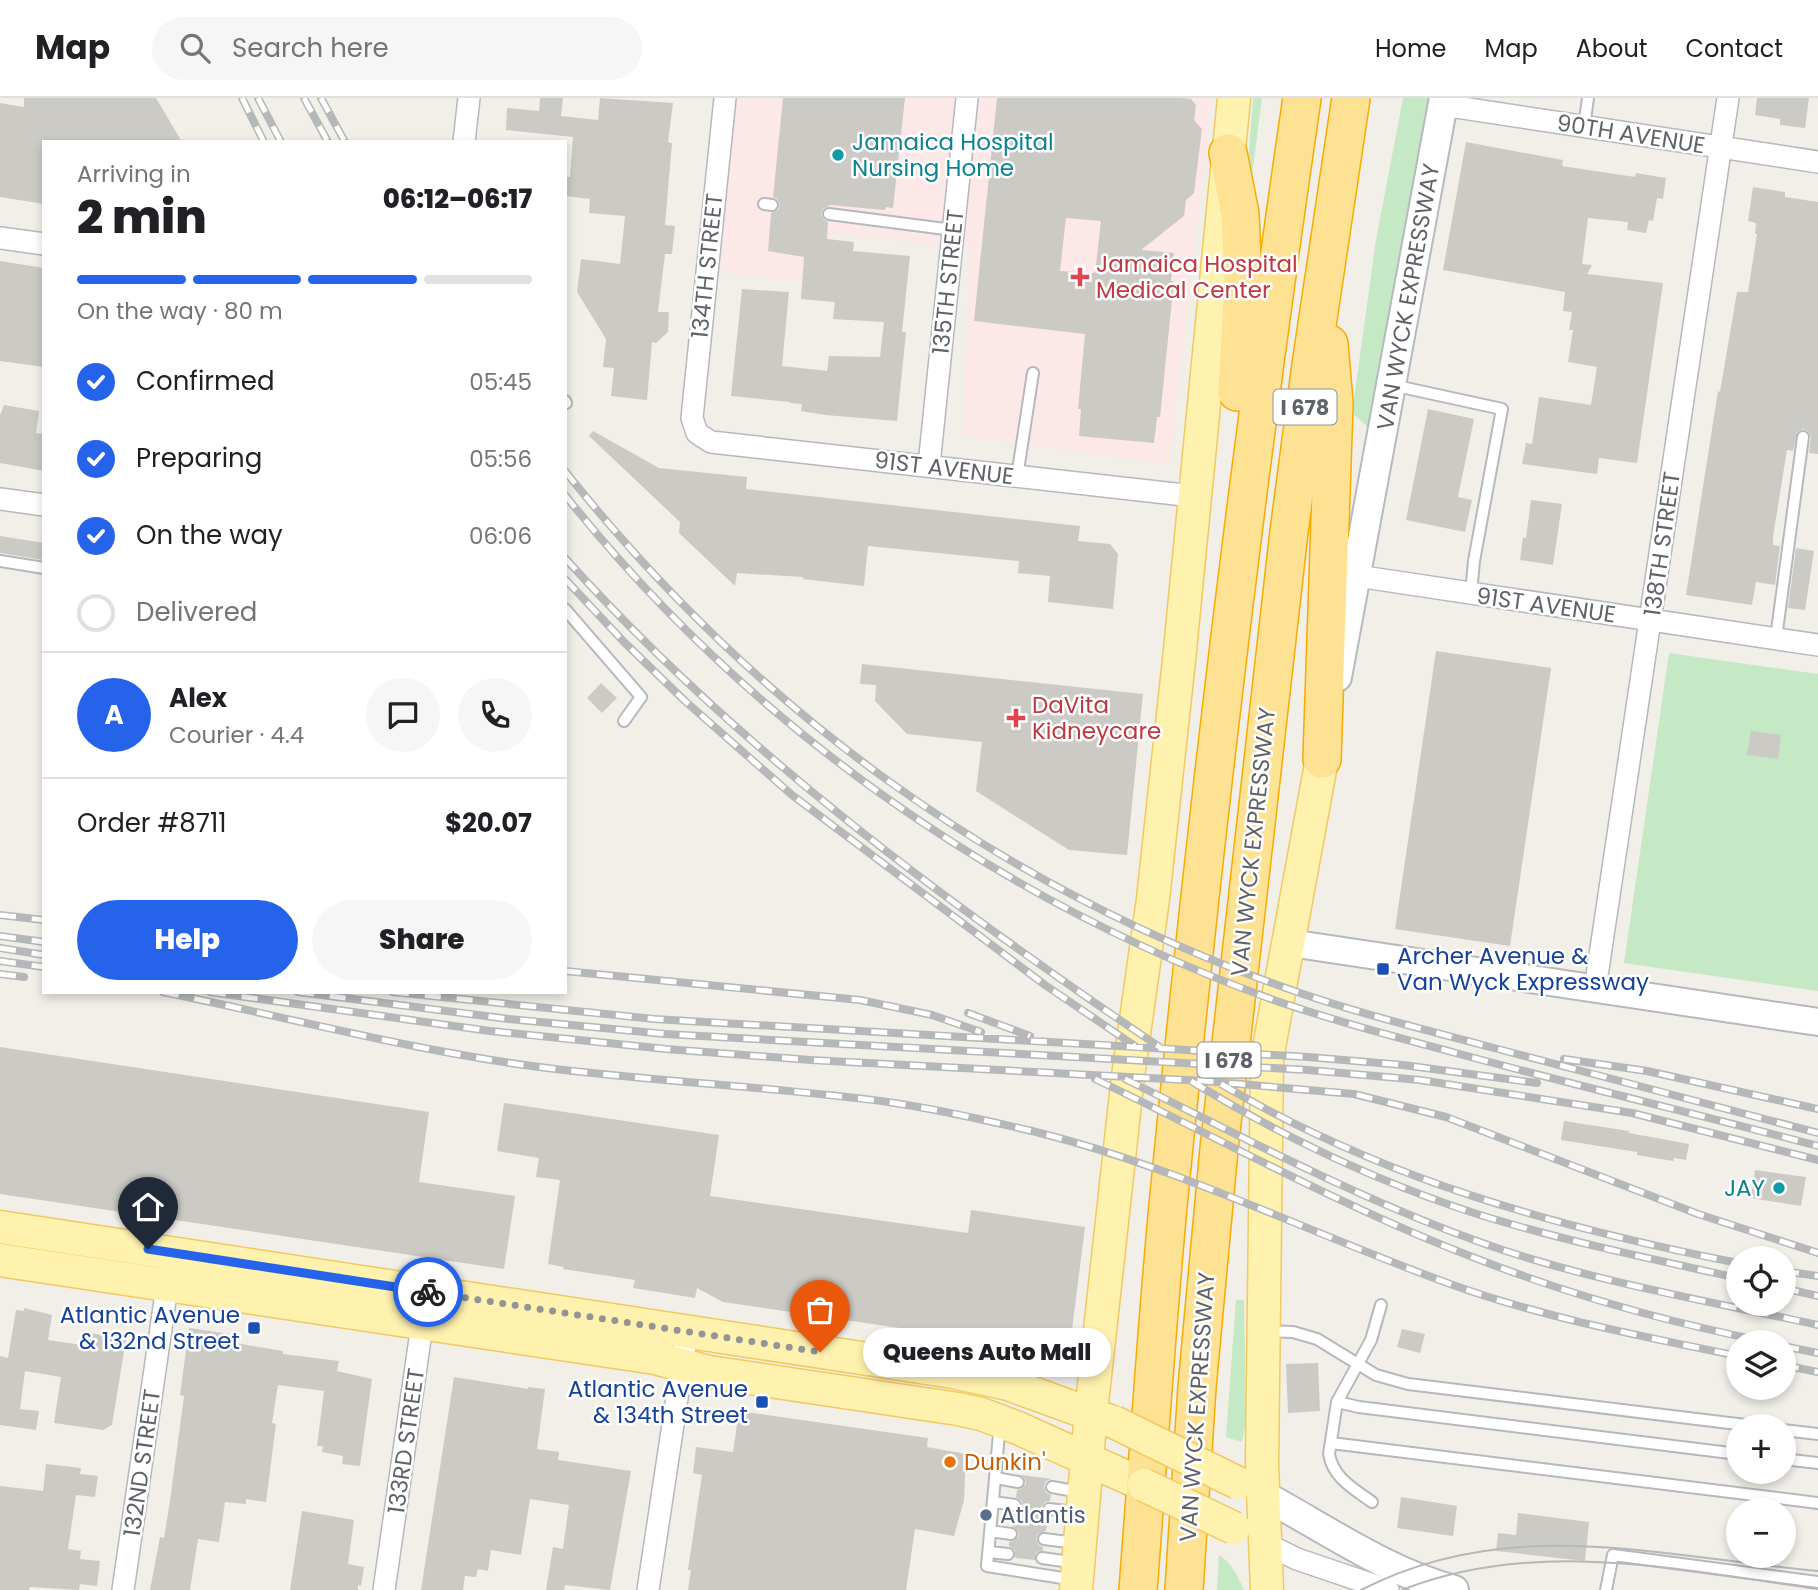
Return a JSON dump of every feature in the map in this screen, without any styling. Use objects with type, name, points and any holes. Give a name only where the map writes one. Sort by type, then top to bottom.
[{"type":"highway","name":"VAN WYCK EXPRESSWAY","points":[[1138,1590],[1168,1209],[1210,809],[1245,509],[1302,98]]},
{"type":"highway","name":"VAN WYCK EXPRESSWAY","points":[[1184,1590],[1197,1387],[1219,1149],[1280,604],[1323,282],[1351,98]]},
{"type":"highway","points":[[1335,199],[1367,98]]},
{"type":"highway","points":[[1228,153],[1240,214],[1243,282],[1240,362],[1233,435],[1245,509]]},
{"type":"highway","points":[[1322,759],[1334,403],[1323,282]]},
{"type":"main road","points":[[1080,1547],[1100,1464],[1128,1076],[1153,899],[1179,660],[1234,98]]},
{"type":"main road","name":"VAN WYCK EXPRESSWAY","points":[[1267,1590],[1265,1543],[1251,1489],[1263,1331],[1267,1058],[1444,102]]},
{"type":"main road","points":[[0,1227],[982,1377],[1102,1417],[1251,1489],[1412,1577],[1454,1590]]},
{"type":"main road","points":[[0,1260],[655,1358],[709,1372],[938,1405],[981,1414],[1100,1464],[1265,1543]]},
{"type":"street","points":[[464,140],[469,98]]},
{"type":"street","name":"134TH STREET","points":[[697,433],[692,418],[724,98]]},
{"type":"street","name":"135TH STREET","points":[[929,465],[967,98]]},
{"type":"street","name":"138TH STREET","points":[[1595,989],[1728,98]]},
{"type":"street","name":"90TH AVENUE","points":[[1444,102],[1584,127],[1818,162]]},
{"type":"street","points":[[0,237],[42,244]]},
{"type":"street","name":"91ST AVENUE","points":[[697,433],[711,442],[1193,496]]},
{"type":"street","points":[[0,499],[42,505]]},
{"type":"street","name":"91ST AVENUE","points":[[1357,576],[1818,645]]},
{"type":"street","points":[[1290,943],[1818,1022]]},
{"type":"street","name":"132ND STREET","points":[[123,1590],[172,1253]]},
{"type":"street","name":"133RD STREET","points":[[384,1590],[426,1292]]},
{"type":"street","points":[[648,1590],[687,1332]]},
{"type":"street","points":[[1265,1543],[1297,1559],[1388,1590]]},
{"type":"lane","points":[[1584,127],[1588,98]]},
{"type":"lane","points":[[829,214],[953,230]]},
{"type":"lane","points":[[1017,477],[1033,373]]},
{"type":"lane","points":[[1392,385],[1502,409],[1474,561],[1471,593]]},
{"type":"lane","points":[[1776,638],[1803,437]]},
{"type":"lane","points":[[0,561],[42,568]]},
{"type":"lane","points":[[567,611],[641,697],[624,722]]},
{"type":"lane","points":[[1372,1502],[1338,1475],[1331,1462],[1331,1443],[1337,1402],[1374,1331],[1381,1305]]},
{"type":"lane","points":[[1263,1331],[1306,1335],[1376,1375],[1408,1384],[1726,1423]]},
{"type":"lane","points":[[1337,1402],[1359,1407],[1726,1453]]},
{"type":"lane","points":[[1000,1421],[987,1566],[1080,1547]]},
{"type":"lane","points":[[1796,1431],[1818,1434]]},
{"type":"lane","points":[[1331,1443],[1818,1503]]},
{"type":"lane","points":[[1796,1460],[1818,1463]]},
{"type":"lane","points":[[996,1478],[1018,1482]]},
{"type":"lane","points":[[1052,1487],[1080,1547]]},
{"type":"lane","points":[[993,1502],[1015,1505]]},
{"type":"lane","points":[[1049,1509],[1080,1547]]},
{"type":"lane","points":[[991,1531],[1011,1534]]},
{"type":"lane","points":[[1044,1539],[1080,1547]]},
{"type":"lane","points":[[1042,1558],[1080,1547]]},
{"type":"lane","points":[[989,1552],[1008,1554]]},
{"type":"lane","points":[[1606,1590],[1613,1555],[1818,1581]]},
{"type":"shaded area","name":"Jamaica Hospital Medical Center","points":[[735,98],[1212,98],[1169,464],[963,435],[970,249],[833,232],[825,283],[720,272]]},
{"type":"green space","points":[[1253,98],[1262,98],[1250,190],[1246,190]]},
{"type":"green space","points":[[1403,98],[1429,98],[1369,428],[1352,413],[1376,240]]},
{"type":"green space","points":[[1669,653],[1818,674],[1818,991],[1624,963]]},
{"type":"green space","points":[[1236,1300],[1244,1300],[1246,1422],[1242,1442],[1226,1437]]},
{"type":"green space","points":[[1219,1555],[1231,1566],[1244,1590],[1217,1590]]},
{"type":"building","points":[[24,98],[156,98],[181,140],[42,140],[42,204],[0,197],[0,103],[24,107]]},
{"type":"building","points":[[540,98],[563,98],[561,116],[598,120],[600,98],[673,103],[668,142],[672,143],[665,225],[675,226],[672,254],[665,254],[658,312],[669,312],[668,332],[656,343],[652,342],[647,400],[611,396],[614,368],[603,367],[606,339],[577,292],[581,259],[620,264],[625,216],[589,213],[590,199],[567,196],[573,137],[506,130],[507,108],[539,111]]},
{"type":"building","points":[[783,98],[905,98],[893,208],[886,207],[885,210],[830,205],[823,209],[821,214],[828,222],[827,239],[854,242],[853,251],[910,256],[897,421],[825,415],[801,411],[802,404],[731,396],[742,289],[789,292],[782,366],[827,371],[829,356],[880,357],[884,322],[833,319],[835,302],[801,299],[804,257],[768,251],[771,213],[778,210],[780,205],[773,197]]},
{"type":"building","points":[[997,98],[1191,99],[1196,105],[1194,120],[1202,129],[1194,193],[1186,200],[1184,216],[1141,250],[1174,253],[1171,281],[1174,281],[1160,417],[1157,417],[1154,443],[1079,436],[1081,409],[1078,409],[1085,334],[974,321]],"holes":[[[1066,218],[1101,221],[1095,273],[1060,271]]]},
{"type":"building","points":[[1757,98],[1809,98],[1805,128],[1780,125],[1780,119],[1755,115]]},
{"type":"building","points":[[1466,142],[1563,160],[1562,166],[1635,177],[1636,173],[1666,178],[1663,199],[1657,198],[1653,221],[1649,220],[1646,233],[1627,230],[1628,222],[1588,218],[1582,264],[1592,265],[1587,274],[1663,283],[1637,463],[1599,458],[1597,474],[1522,464],[1526,443],[1532,444],[1539,397],[1591,405],[1597,367],[1568,362],[1573,330],[1569,330],[1572,312],[1563,311],[1565,292],[1443,270]]},
{"type":"building","points":[[1753,187],[1785,192],[1785,197],[1818,202],[1818,454],[1809,453],[1811,437],[1808,431],[1803,429],[1797,432],[1793,451],[1787,450],[1773,537],[1773,545],[1780,546],[1775,585],[1756,582],[1752,605],[1686,595],[1718,391],[1720,392],[1737,292],[1748,292],[1757,234],[1756,223],[1748,221]]},
{"type":"building","points":[[0,261],[42,268],[42,367],[0,361]]},
{"type":"building","points":[[4,405],[39,411],[36,433],[42,434],[42,471],[0,463],[0,415]]},
{"type":"building","points":[[1428,409],[1474,419],[1458,497],[1472,500],[1465,532],[1406,520]]},
{"type":"building","points":[[593,431],[659,468],[747,477],[746,489],[1080,526],[1078,541],[1110,544],[1118,554],[1113,609],[1048,602],[1050,576],[1018,573],[1019,561],[868,546],[864,586],[803,577],[737,573],[735,586],[679,533],[680,522],[589,436]]},
{"type":"building","points":[[1531,500],[1562,504],[1553,565],[1520,560]]},
{"type":"building","points":[[0,536],[42,543],[42,560],[0,553]]},
{"type":"building","points":[[1796,548],[1814,551],[1805,610],[1788,608]]},
{"type":"building","points":[[1436,651],[1551,668],[1510,946],[1395,929]]},
{"type":"building","points":[[862,664],[1143,694],[1127,855],[1069,850],[976,791],[982,742],[907,734],[875,701],[876,685],[860,684]]},
{"type":"building","points":[[601,683],[617,698],[602,713],[587,698]]},
{"type":"building","points":[[1751,731],[1781,735],[1778,759],[1747,755]]},
{"type":"building","points":[[0,1047],[429,1112],[419,1182],[515,1196],[504,1269],[0,1194]]},
{"type":"building","points":[[504,1103],[719,1135],[710,1196],[968,1233],[971,1210],[1085,1227],[1069,1353],[723,1302],[697,1288],[695,1298],[633,1288],[635,1280],[563,1269],[564,1267],[548,1264],[560,1180],[536,1177],[539,1158],[497,1151]]},
{"type":"building","points":[[1564,1121],[1689,1144],[1686,1160],[1674,1158],[1673,1161],[1637,1155],[1637,1152],[1561,1140]]},
{"type":"building","name":"JAY","points":[[1755,1170],[1806,1177],[1801,1206],[1751,1198]]},
{"type":"building","points":[[24,1308],[52,1315],[48,1340],[82,1345],[84,1332],[126,1339],[112,1425],[103,1430],[54,1423],[61,1377],[25,1371],[20,1409],[39,1411],[36,1430],[0,1425],[0,1356],[8,1358],[16,1310],[24,1311]]},
{"type":"building","points":[[189,1328],[230,1334],[229,1342],[283,1351],[283,1354],[339,1361],[337,1371],[372,1379],[360,1466],[342,1464],[343,1456],[322,1452],[323,1446],[317,1446],[324,1391],[278,1385],[266,1502],[246,1499],[246,1504],[225,1502],[219,1542],[198,1539],[190,1590],[150,1590],[160,1537],[164,1538],[170,1501],[184,1396],[180,1395]]},
{"type":"building","points":[[1402,1329],[1425,1334],[1420,1353],[1397,1347]]},
{"type":"building","points":[[1318,1363],[1320,1411],[1288,1413],[1286,1364]]},
{"type":"building","points":[[454,1377],[528,1389],[545,1389],[537,1449],[559,1452],[558,1460],[631,1471],[610,1590],[565,1585],[564,1590],[546,1590],[553,1547],[563,1549],[569,1505],[530,1499],[521,1555],[491,1550],[488,1571],[478,1569],[476,1577],[465,1576],[463,1590],[421,1590]]},
{"type":"building","points":[[739,1411],[928,1438],[927,1447],[966,1454],[964,1500],[954,1536],[915,1529],[906,1590],[688,1590],[691,1570],[688,1570],[702,1475],[693,1473],[696,1447],[733,1452]]},
{"type":"building","points":[[46,1464],[81,1468],[80,1474],[98,1476],[95,1497],[76,1495],[68,1549],[81,1551],[80,1559],[100,1561],[97,1586],[80,1584],[79,1590],[30,1587],[29,1590],[0,1590],[0,1486],[43,1491]]},
{"type":"building","points":[[1021,1475],[1052,1479],[1046,1481],[1044,1486],[1046,1493],[1051,1495],[1050,1501],[1041,1507],[1042,1513],[1048,1517],[1046,1531],[1038,1534],[1036,1539],[1043,1550],[1036,1553],[1035,1560],[1015,1558],[1015,1550],[1009,1546],[1009,1542],[1019,1536],[1012,1526],[1014,1513],[1023,1507],[1022,1501],[1016,1497],[1017,1490],[1026,1484]]},
{"type":"building","points":[[1401,1497],[1457,1506],[1453,1536],[1397,1528]]},
{"type":"building","points":[[302,1511],[354,1520],[348,1564],[364,1567],[358,1590],[290,1590]]},
{"type":"building","points":[[1518,1513],[1589,1522],[1585,1561],[1496,1551],[1498,1533],[1516,1535]]},
{"type":"tram line","points":[[1361,1590],[1417,1567],[1473,1553],[1530,1546],[1587,1546],[1818,1571]]},
{"type":"tram line","points":[[1402,1590],[1453,1574],[1504,1565],[1556,1561],[1661,1567],[1818,1589]]},
{"type":"railway","points":[[242,98],[263,140]]},
{"type":"railway","points":[[258,98],[280,140]]},
{"type":"railway","points":[[304,98],[327,140]]},
{"type":"railway","points":[[321,98],[344,140]]},
{"type":"railway","points":[[567,473],[639,558],[717,638],[800,712],[888,780],[980,842],[1076,897],[1178,945],[1283,987],[1335,1004],[1818,1133]]},
{"type":"railway","points":[[567,497],[636,578],[714,656],[796,729],[884,796],[975,856],[1071,911],[1169,958],[1316,1014],[1818,1146]]},
{"type":"railway","points":[[567,560],[701,695],[848,821],[1002,938],[1161,1048]]},
{"type":"railway","points":[[567,581],[685,701],[792,795],[1045,985],[1135,1046]]},
{"type":"railway","points":[[0,915],[42,920]]},
{"type":"railway","points":[[0,936],[42,942]]},
{"type":"railway","points":[[0,948],[42,955]]},
{"type":"railway","points":[[0,961],[42,967]]},
{"type":"railway","points":[[567,971],[860,1000],[932,1015],[981,1032]]},
{"type":"railway","points":[[0,974],[24,977]]},
{"type":"railway","points":[[172,994],[403,1044],[499,1061],[590,1073],[888,1102],[1014,1127],[1140,1163],[1488,1297],[1594,1325],[1726,1353]]},
{"type":"railway","points":[[224,994],[490,1031],[666,1049],[811,1060],[1205,1081],[1354,1094],[1446,1117],[1698,1214],[1818,1253]]},
{"type":"railway","points":[[314,994],[509,1019],[665,1034],[1308,1070],[1420,1080],[1632,1113],[1818,1160]]},
{"type":"railway","points":[[412,994],[654,1019],[1308,1057],[1403,1065],[1537,1083]]},
{"type":"railway","points":[[968,1013],[1030,1036]]},
{"type":"railway","points":[[1564,1059],[1647,1071],[1818,1109]]},
{"type":"railway","points":[[1095,1079],[1330,1195],[1475,1258],[1619,1306],[1726,1333]]},
{"type":"railway","points":[[1125,1079],[1349,1189],[1488,1245],[1610,1280],[1818,1325]]},
{"type":"railway","points":[[1191,1081],[1260,1121],[1331,1157],[1442,1202],[1544,1233],[1726,1275]]},
{"type":"railway","points":[[1221,1084],[1344,1147],[1472,1196],[1603,1233],[1726,1261]]},
{"type":"railway","points":[[1796,1273],[1818,1276]]},
{"type":"railway","points":[[1796,1291],[1818,1296]]},
{"type":"railway","points":[[1796,1349],[1818,1353]]},
{"type":"railway","points":[[1796,1368],[1818,1372]]},
{"type":"way so far","points":[[428,1292],[820,1352]]},
{"type":"place","name":"Jamaica Hospital Nursing Home","points":[[838,155]]},
{"type":"place","name":"Jamaica Hospital Medical Center","points":[[1080,277]]},
{"type":"place","name":"DaVita Kidneycare","points":[[1016,718]]},
{"type":"place","name":"Archer Avenue & Van Wyck Expressway","points":[[1383,969]]},
{"type":"place","name":"JAY","points":[[1779,1188]]},
{"type":"place","name":"Atlantic Avenue & 132nd Street","points":[[254,1328]]},
{"type":"place","name":"Queens Auto Mall","points":[[820,1352]]},
{"type":"place","name":"Atlantic Avenue & 134th Street","points":[[762,1402]]},
{"type":"place","name":"Dunkin'","points":[[950,1462]]},
{"type":"place","name":"Atlantis","points":[[986,1515]]},
{"type":"route","points":[[148,1249],[428,1292]]}]
